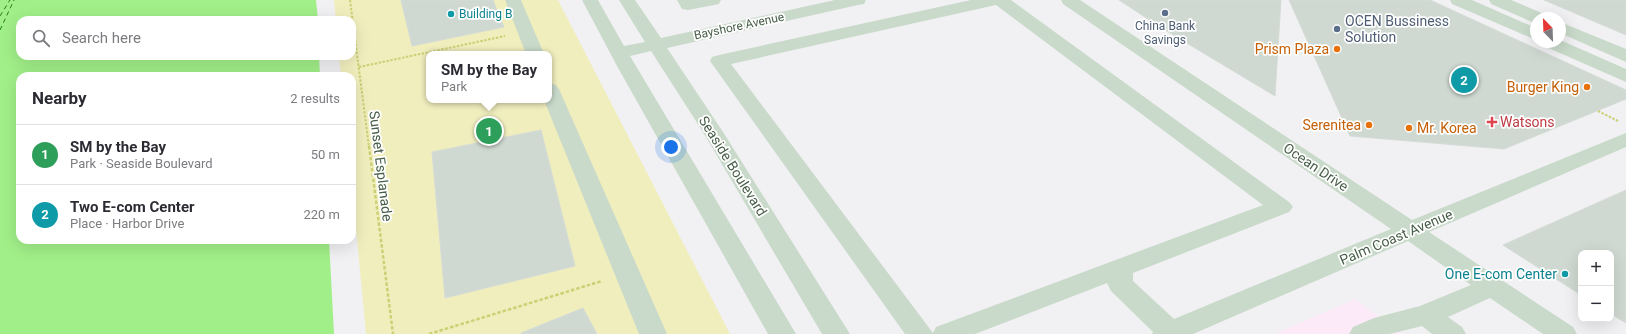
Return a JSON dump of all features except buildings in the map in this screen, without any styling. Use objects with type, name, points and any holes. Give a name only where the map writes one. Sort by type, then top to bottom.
[{"type":"street","points":[[513,0],[534,51]]},
{"type":"street","points":[[590,0],[619,53],[782,334]]},
{"type":"street","name":"Seaside Boulevard","points":[[627,0],[717,139],[836,334]]},
{"type":"street","points":[[685,0],[688,5],[713,0]]},
{"type":"street","points":[[784,0],[797,14]]},
{"type":"street","name":"Bayshore Avenue","points":[[619,53],[858,0]]},
{"type":"street","points":[[920,334],[719,61],[994,0]]},
{"type":"street","points":[[946,334],[1281,207],[1000,0]]},
{"type":"street","name":"Ocean Drive","points":[[1069,0],[1563,334]]},
{"type":"street","points":[[1458,0],[1530,33]]},
{"type":"street","points":[[1497,0],[1530,14]]},
{"type":"street","points":[[1566,30],[1626,56]]},
{"type":"street","points":[[1563,48],[1626,76]]},
{"type":"street","points":[[552,96],[653,334]]},
{"type":"street","name":"Palm Coast Avenue","points":[[1168,333],[1410,231],[1623,130]]},
{"type":"street","points":[[1121,268],[1120,284],[1168,333]]},
{"type":"street","points":[[1381,331],[1426,315],[1492,286]]},
{"type":"street","points":[[1426,315],[1452,334]]},
{"type":"path","name":"Sunset Esplanade","points":[[350,0],[352,16]]},
{"type":"path","points":[[435,51],[526,32]]},
{"type":"path","name":"Sunset Esplanade","points":[[356,45],[393,334]]},
{"type":"path","points":[[359,67],[426,53]]},
{"type":"path","points":[[1598,111],[1623,130]]},
{"type":"path","points":[[429,334],[627,274]]},
{"type":"shaded area","points":[[0,0],[316,0],[318,16],[16,16],[16,60],[319,60],[320,72],[16,72],[16,244],[329,244],[334,334],[0,334]]},
{"type":"shaded area","points":[[334,0],[558,0],[730,334],[366,334],[356,228],[356,72],[341,72],[339,60],[356,60],[356,16],[336,16]]},
{"type":"shaded area","points":[[1355,299],[1401,334],[1275,334]]},
{"type":"ferry route","points":[[0,16],[10,0]]},
{"type":"ferry route","points":[[0,30],[14,0]]},
{"type":"place","name":"China Bank Savings","points":[[1165,13]]},
{"type":"place","name":"Building B","points":[[451,14]]},
{"type":"place","name":"OCEN Bussiness Solution","points":[[1337,29]]},
{"type":"place","name":"Prism Plaza","points":[[1337,49]]},
{"type":"place","name":"Two E-com Center","points":[[1464,80]]},
{"type":"place","name":"Burger King","points":[[1587,87]]},
{"type":"place","name":"Watsons","points":[[1492,122]]},
{"type":"place","name":"Serenitea","points":[[1369,125]]},
{"type":"place","name":"Mr. Korea","points":[[1409,128]]},
{"type":"place","name":"SM by the Bay","points":[[489,131]]},
{"type":"place","name":"One E-com Center","points":[[1565,274]]}]
